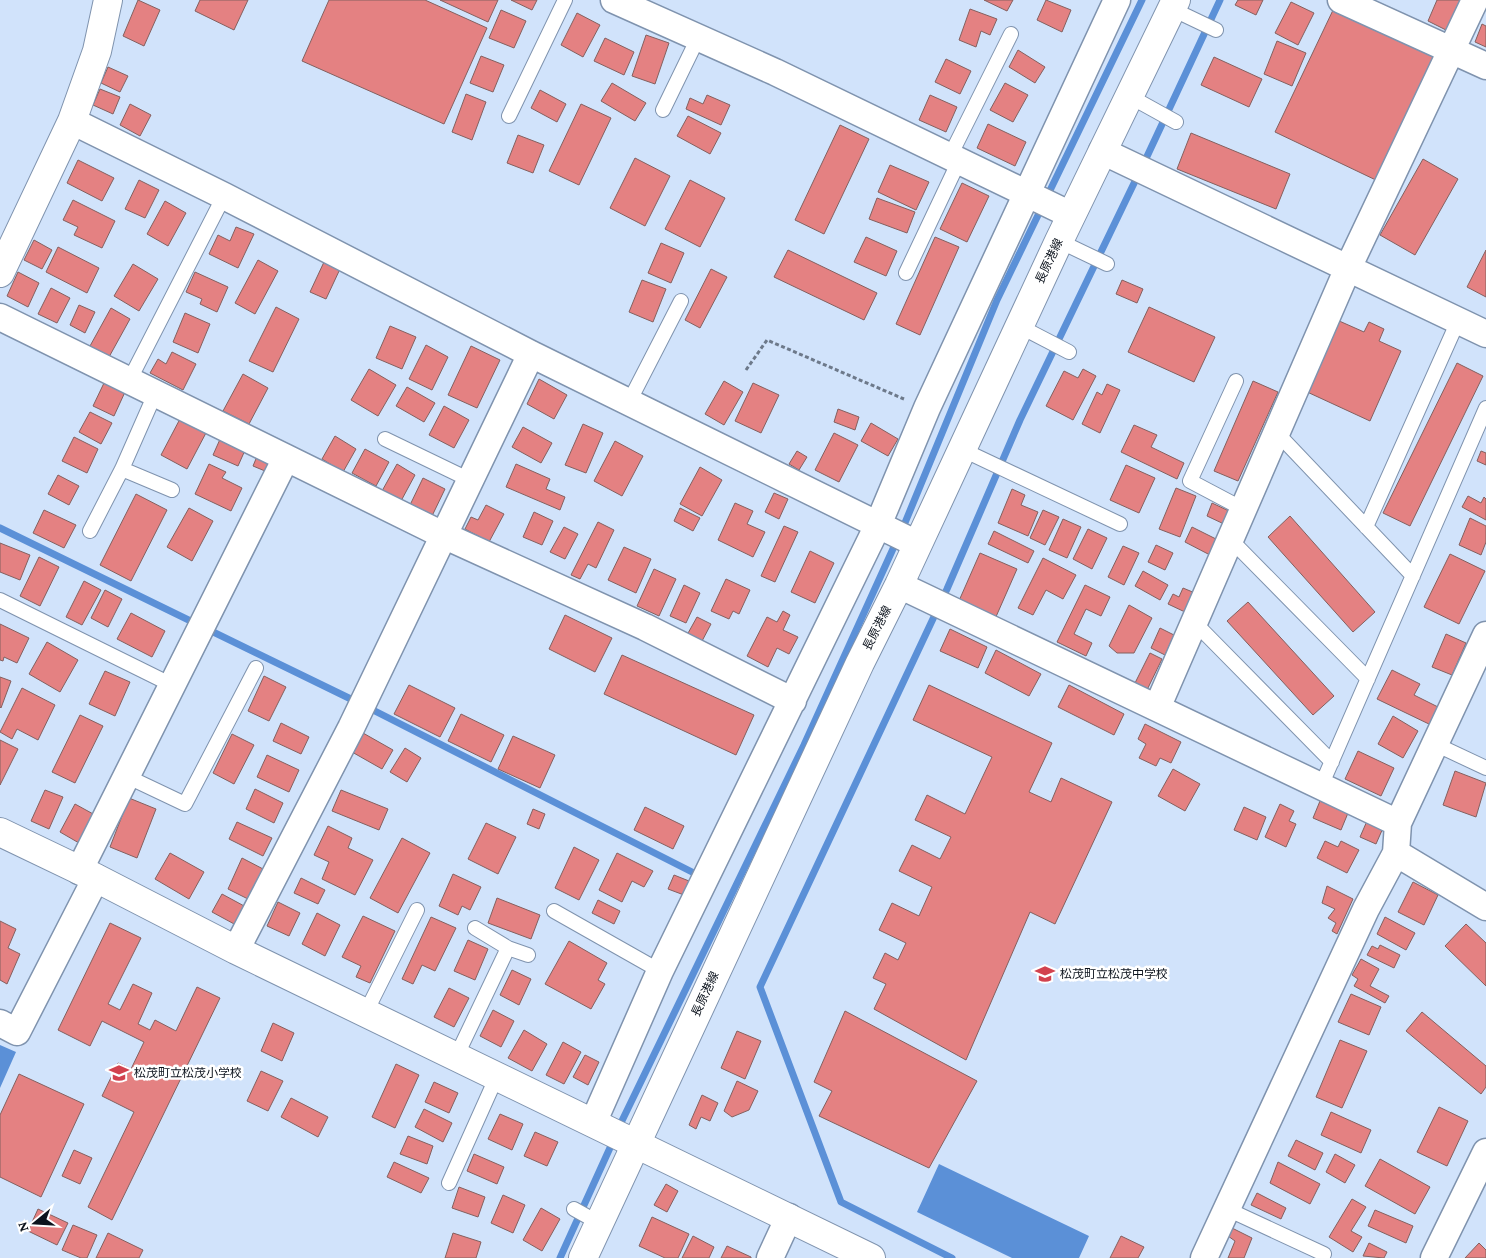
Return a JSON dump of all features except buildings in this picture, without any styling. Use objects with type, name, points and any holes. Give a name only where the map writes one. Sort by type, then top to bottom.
[{"type":"main road","points":[[0,273],[72,121],[97,51],[108,0]]},
{"type":"main road","name":"長原港線","points":[[584,1258],[599,1223],[615,1134],[899,585],[1071,215],[1174,4]]},
{"type":"main road","points":[[0,832],[236,950],[615,1134],[789,1216],[871,1258]]},
{"type":"street","points":[[614,0],[1071,215]]},
{"type":"street","points":[[615,1134],[660,971],[878,525],[926,408],[1028,194],[1117,0]]},
{"type":"street","points":[[1341,0],[1486,66]]},
{"type":"street","points":[[1157,708],[1348,268],[1475,0]]},
{"type":"street","points":[[72,121],[224,196],[531,354],[917,544]]},
{"type":"street","points":[[1102,151],[1486,334]]},
{"type":"street","points":[[0,317],[443,535],[645,627],[793,701]]},
{"type":"street","points":[[236,950],[351,728],[531,354]]},
{"type":"street","points":[[0,1023],[17,1032],[87,874],[126,776],[286,458]]},
{"type":"street","points":[[899,585],[1398,822]]},
{"type":"street","points":[[1204,1258],[1366,909],[1396,853],[1398,822],[1486,635]]},
{"type":"street","points":[[1396,853],[1486,907]]},
{"type":"street","points":[[1434,1258],[1486,1152]]},
{"type":"street","points":[[770,1258],[789,1216]]},
{"type":"lane","points":[[509,116],[565,0]]},
{"type":"lane","points":[[1174,4],[1216,30]]},
{"type":"lane","points":[[906,273],[954,159],[1011,34]]},
{"type":"lane","points":[[663,110],[698,38]]},
{"type":"lane","points":[[1129,96],[1176,122]]},
{"type":"lane","points":[[129,381],[224,196]]},
{"type":"lane","points":[[1059,241],[1107,264]]},
{"type":"lane","points":[[629,402],[681,302]]},
{"type":"lane","points":[[1366,527],[1458,321]]},
{"type":"lane","points":[[1019,326],[1069,352]]},
{"type":"lane","points":[[1236,381],[1190,481],[1243,509]]},
{"type":"lane","points":[[90,531],[122,469],[155,394]]},
{"type":"lane","points":[[1321,786],[1486,408]]},
{"type":"lane","points":[[1276,432],[1413,576]]},
{"type":"lane","points":[[385,439],[470,480]]},
{"type":"lane","points":[[961,449],[1014,472],[1120,524]]},
{"type":"lane","points":[[122,469],[172,490]]},
{"type":"lane","points":[[1230,540],[1368,679]]},
{"type":"lane","points":[[0,600],[172,685]]},
{"type":"lane","points":[[1194,622],[1332,762]]},
{"type":"lane","points":[[126,776],[185,804],[256,668]]},
{"type":"lane","points":[[1435,744],[1486,768]]},
{"type":"lane","points":[[366,1012],[417,910]]},
{"type":"lane","points":[[554,911],[660,971]]},
{"type":"lane","points":[[475,928],[508,948],[528,955]]},
{"type":"lane","points":[[456,1056],[508,948]]},
{"type":"lane","points":[[449,1183],[496,1076]]},
{"type":"lane","points":[[574,1209],[599,1223]]},
{"type":"lane","points":[[1226,1210],[1324,1254]]},
{"type":"path","points":[[746,370],[768,340],[926,408]]},
{"type":"water","points":[[0,1045],[16,1052],[0,1088]]},
{"type":"water","points":[[939,1164],[1089,1236],[1079,1258],[1012,1258],[917,1212]]},
{"type":"waterway","points":[[902,530],[997,300],[1142,0]]},
{"type":"waterway","points":[[1143,165],[1220,0]]},
{"type":"waterway","points":[[952,1258],[841,1202],[760,987],[947,589],[1020,420],[1138,175]]},
{"type":"waterway","points":[[0,528],[357,702]]},
{"type":"waterway","points":[[618,1129],[804,745],[897,540]]},
{"type":"waterway","points":[[367,707],[694,873]]},
{"type":"waterway","points":[[560,1258],[614,1139]]},
{"type":"place","name":"松茂町立松茂中学校","points":[[1045,974]]},
{"type":"place","name":"松茂町立松茂小学校","points":[[119,1073]]}]
